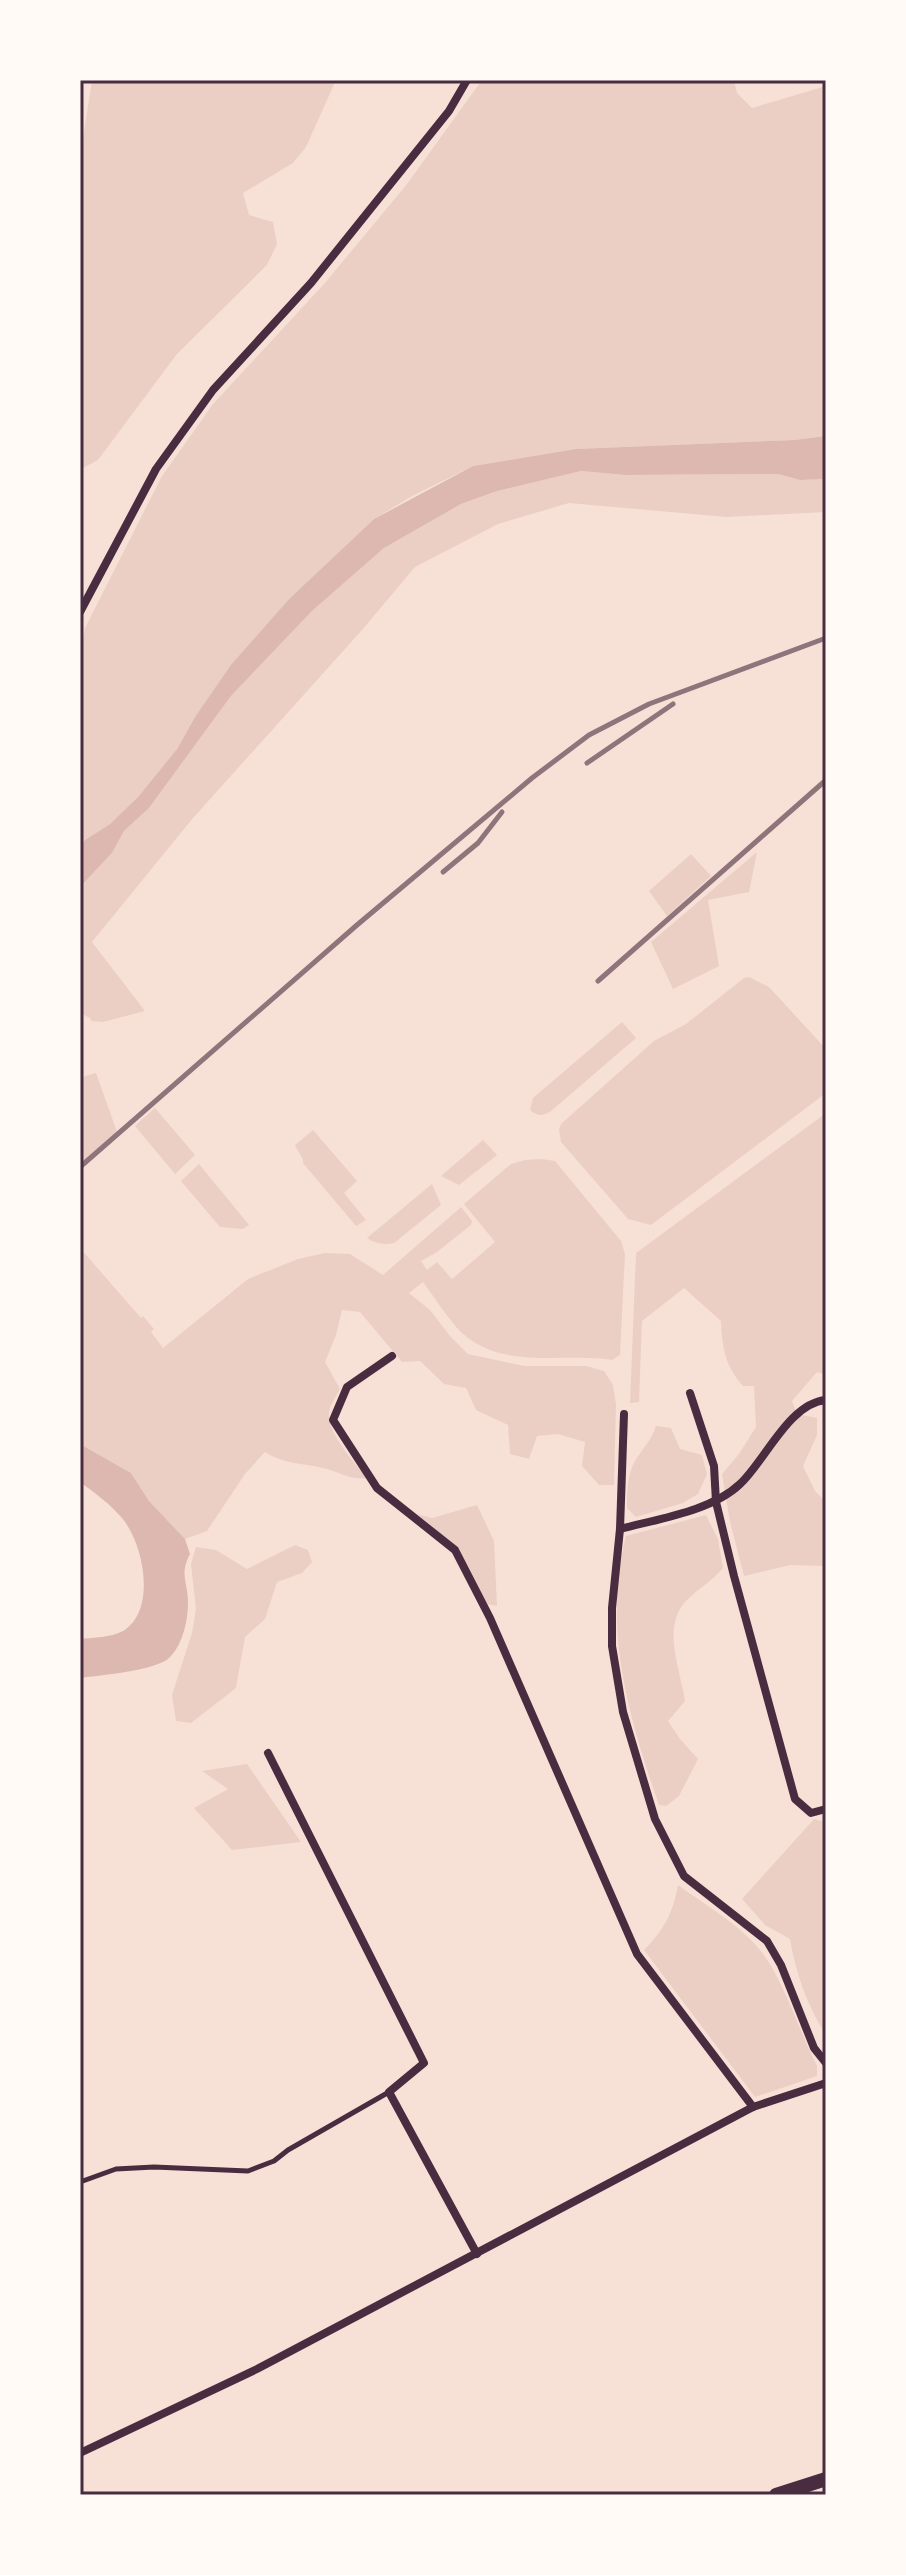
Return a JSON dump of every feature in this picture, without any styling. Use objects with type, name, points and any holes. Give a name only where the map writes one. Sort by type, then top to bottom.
[{"type":"main road","points":[[776,2495],[826,2479]]},
{"type":"street","points":[[80,612],[156,469],[213,390],[311,283],[449,111],[467,80]]},
{"type":"street","points":[[392,1356],[347,1387],[333,1420],[377,1488],[455,1550],[490,1618],[637,1954],[753,2107]]},
{"type":"street","points":[[690,1393],[714,1466],[716,1502],[795,1799],[811,1813],[826,1809]]},
{"type":"street","points":[[620,1529],[716,1502],[740,1484],[805,1407],[826,1400]]},
{"type":"street","points":[[624,1414],[612,1646],[623,1712],[655,1819],[684,1876],[767,1941],[781,1965],[814,2048],[826,2063]]},
{"type":"street","points":[[268,1753],[424,2063],[389,2092],[477,2254]]},
{"type":"street","points":[[80,2453],[257,2369],[753,2107],[826,2083]]},
{"type":"lane","points":[[80,2182],[116,2169],[154,2167],[248,2171],[274,2161],[389,2092]]},
{"type":"shaded area","points":[[92,80],[336,80],[306,147],[293,163],[243,193],[249,215],[273,222],[277,244],[267,265],[177,354],[98,460],[81,469],[80,159]]},
{"type":"shaded area","points":[[482,80],[734,80],[737,93],[752,108],[826,86],[826,436],[576,449],[473,466],[414,495],[374,519],[290,598],[195,717],[177,749],[138,797],[80,847],[80,655],[85,628],[162,476],[213,404],[324,284],[407,184]]},
{"type":"shaded area","points":[[826,436],[826,479],[800,480],[778,474],[625,475],[581,471],[497,491],[461,504],[384,548],[312,611],[231,696],[149,808],[124,831],[112,853],[80,887],[80,847],[85,840],[110,824],[138,797],[177,749],[231,665],[290,598],[374,519],[473,466],[576,449]]},
{"type":"shaded area","points":[[581,471],[625,475],[778,474],[800,480],[826,479],[826,512],[726,517],[569,503],[498,524],[415,567],[193,818],[92,942],[145,1011],[103,1022],[91,1021],[80,1013],[80,887],[112,853],[124,831],[149,808],[231,696],[312,611],[384,548],[461,504],[497,491]]},
{"type":"shaded area","points":[[757,852],[749,892],[708,900],[719,966],[673,989],[651,942]]},
{"type":"shaded area","points":[[691,854],[711,876],[667,916],[649,891]]},
{"type":"shaded area","points":[[749,977],[769,987],[826,1049],[826,1093],[651,1225],[628,1219],[561,1142],[561,1124],[654,1041],[686,1024]]},
{"type":"shaded area","points":[[622,1022],[636,1038],[551,1111],[540,1115],[530,1110],[533,1098]]},
{"type":"shaded area","points":[[80,1072],[82,1077],[96,1073],[117,1132],[80,1164]]},
{"type":"shaded area","points":[[155,1108],[195,1155],[175,1174],[135,1126]]},
{"type":"shaded area","points":[[826,1113],[826,1375],[817,1372],[792,1401],[797,1414],[817,1418],[817,1435],[803,1466],[815,1491],[826,1502],[824,1566],[790,1565],[744,1576],[722,1474],[756,1427],[754,1386],[743,1386],[728,1364],[721,1321],[684,1288],[642,1321],[639,1402],[630,1403],[636,1253]]},
{"type":"shaded area","points":[[313,1130],[357,1181],[344,1193],[366,1220],[356,1226],[303,1163],[295,1145]]},
{"type":"shaded area","points":[[483,1140],[497,1155],[459,1185],[441,1176]]},
{"type":"shaded area","points":[[542,1159],[555,1161],[621,1241],[625,1254],[620,1355],[612,1360],[530,1358],[491,1350],[473,1342],[457,1328],[423,1282],[409,1293],[430,1310],[468,1354],[524,1366],[586,1366],[604,1371],[613,1385],[616,1404],[614,1485],[599,1485],[582,1466],[585,1442],[558,1434],[537,1436],[529,1459],[510,1454],[508,1425],[476,1410],[466,1388],[444,1384],[420,1361],[402,1362],[360,1312],[342,1310],[325,1362],[340,1389],[330,1409],[329,1420],[342,1447],[367,1478],[349,1477],[286,1461],[265,1452],[245,1474],[207,1531],[185,1539],[149,1501],[131,1473],[80,1444],[80,1248],[154,1329],[151,1332],[163,1348],[248,1279],[298,1259],[325,1253],[350,1254],[383,1275],[461,1207],[472,1221],[471,1225],[421,1261],[427,1270],[437,1262],[452,1279],[495,1242],[464,1204],[511,1164]]},
{"type":"shaded area","points":[[199,1164],[249,1225],[243,1229],[220,1227],[181,1181]]},
{"type":"shaded area","points":[[432,1184],[441,1205],[394,1243],[380,1244],[367,1238]]},
{"type":"shaded area","points":[[656,1426],[671,1428],[680,1449],[702,1455],[707,1474],[698,1494],[683,1503],[636,1517],[627,1508],[629,1478],[632,1466]]},
{"type":"shaded area","points":[[80,1444],[131,1473],[149,1501],[185,1539],[190,1554],[185,1573],[188,1603],[186,1624],[179,1645],[171,1656],[142,1669],[80,1678],[80,1639],[118,1633],[134,1621],[140,1609],[144,1577],[136,1544],[122,1518],[80,1482]]},
{"type":"shaded area","points":[[477,1505],[494,1541],[497,1606],[487,1604],[457,1548],[417,1514],[432,1518]]},
{"type":"shaded area","points":[[706,1515],[718,1539],[723,1568],[689,1598],[675,1620],[674,1647],[685,1701],[668,1721],[698,1759],[679,1796],[666,1806],[659,1805],[638,1739],[622,1672],[617,1605],[619,1570],[626,1536]]},
{"type":"shaded area","points":[[295,1545],[308,1550],[312,1562],[302,1573],[277,1582],[265,1619],[245,1637],[236,1688],[191,1723],[176,1721],[172,1695],[192,1633],[196,1609],[191,1564],[196,1547],[216,1550],[247,1569]]},
{"type":"shaded area","points":[[247,1764],[301,1842],[232,1850],[194,1808],[228,1789],[202,1771]]},
{"type":"shaded area","points":[[814,1819],[826,1822],[826,2036],[803,1989],[790,1939],[765,1925],[742,1899]]},
{"type":"shaded area","points":[[678,1885],[732,1923],[769,1962],[817,2066],[817,2076],[755,2097],[644,1950],[667,1920]]},
{"type":"railway","points":[[80,1167],[357,925],[532,778],[589,735],[649,704],[826,638]]},
{"type":"railway","points":[[587,763],[673,704]]},
{"type":"railway","points":[[598,981],[826,780]]},
{"type":"railway","points":[[443,872],[478,843],[502,812]]}]
